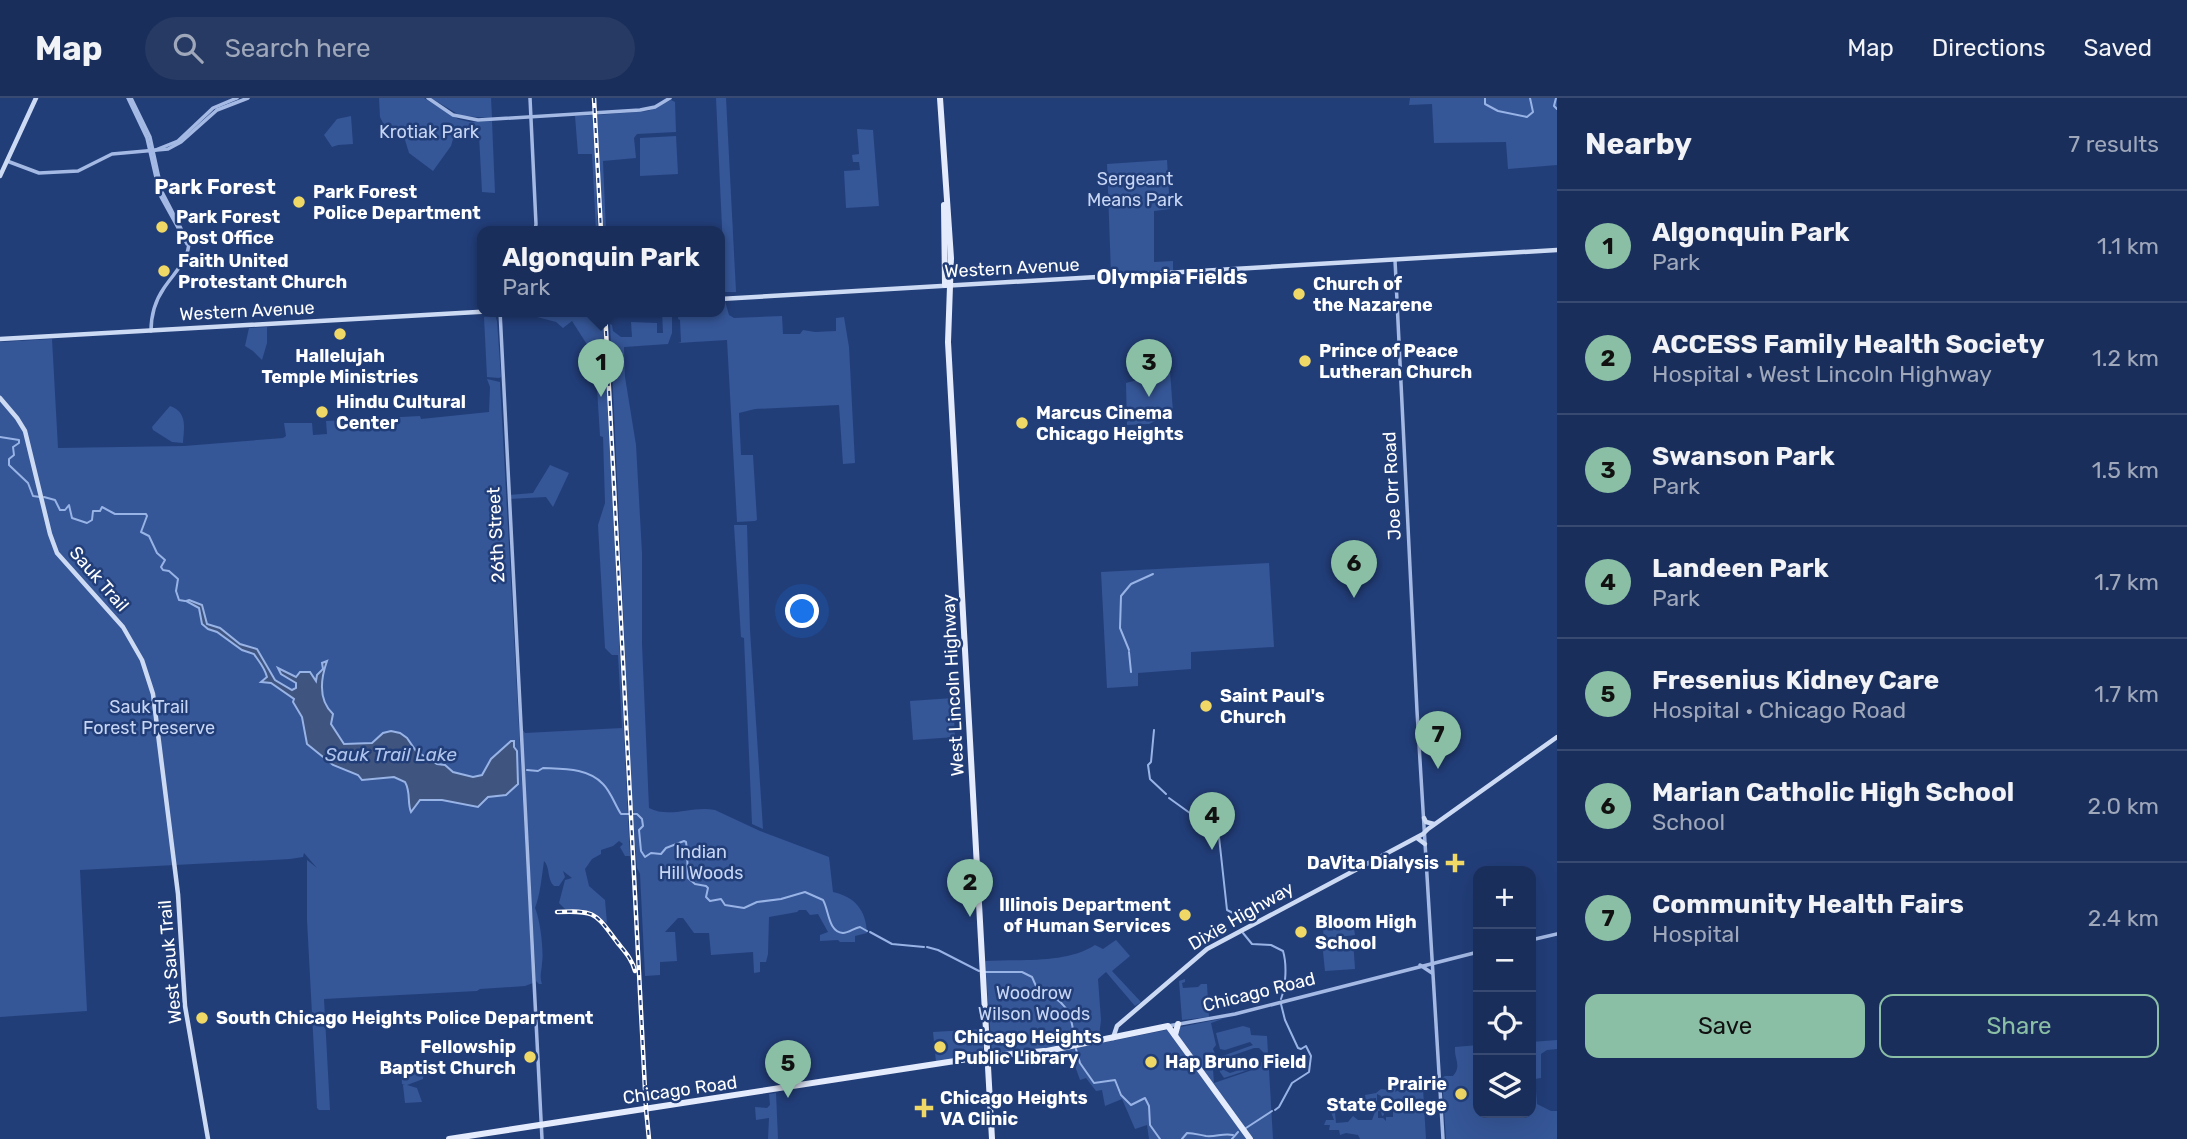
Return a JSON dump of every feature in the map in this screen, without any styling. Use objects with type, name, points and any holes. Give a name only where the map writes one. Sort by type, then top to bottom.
[{"type":"main road","points":[[0,176],[36,98]]},
{"type":"main road","name":"West Lincoln Highway","points":[[940,98],[946,200],[944,208],[948,342],[993,1139]]},
{"type":"main road","name":"Western Avenue","points":[[725,299],[1557,250]]},
{"type":"main road","name":"Western Avenue","points":[[0,339],[477,312]]},
{"type":"main road","name":"Sauk Trail","points":[[0,398],[25,431],[57,553],[116,617],[142,660],[157,710],[165,782]]},
{"type":"main road","name":"Dixie Highway","points":[[1367,863],[1417,838],[1557,737]]},
{"type":"main road","name":"West Sauk Trail","points":[[165,782],[178,894],[185,1006],[208,1139]]},
{"type":"main road","name":"Dixie Highway","points":[[1113,1038],[1116,1026],[1207,948],[1434,828],[1486,788]]},
{"type":"main road","points":[[1424,818],[1435,824]]},
{"type":"main road","points":[[1417,838],[1425,844]]},
{"type":"main road","points":[[1175,1035],[1178,1024]]},
{"type":"main road","points":[[1168,1026],[1250,1139]]},
{"type":"main road","name":"Chicago Road","points":[[449,1139],[1044,1051],[1168,1026]]},
{"type":"street","points":[[130,98],[146,129],[160,195],[188,249],[155,304],[151,331]]},
{"type":"street","points":[[151,151],[178,141],[213,108],[237,98]]},
{"type":"street","points":[[7,161],[39,173],[78,171],[112,154],[175,146],[217,110],[248,98]]},
{"type":"street","points":[[428,98],[453,115],[468,120],[640,110],[654,107],[670,98]]},
{"type":"street","points":[[530,98],[536,226]]},
{"type":"street","name":"Joe Orr Road","points":[[1395,260],[1417,711],[1443,1139]]},
{"type":"street","name":"26th Street","points":[[498,317],[542,1139]]},
{"type":"street","points":[[1536,939],[1557,934]]},
{"type":"street","name":"Chicago Road","points":[[1168,1026],[1245,1011],[1473,953]]},
{"type":"street","points":[[1420,965],[1433,974]]},
{"type":"green space","name":"Krotiak Park","points":[[379,98],[424,98],[458,119],[470,122],[492,121],[495,193],[482,192],[479,135],[456,129],[451,146],[433,171],[409,153],[401,127],[385,127],[380,117]]},
{"type":"green space","points":[[431,98],[491,98],[492,118],[461,116]]},
{"type":"green space","points":[[716,98],[726,98],[736,292],[725,292],[725,226],[722,226]]},
{"type":"green space","points":[[1410,98],[1557,98],[1557,165],[1508,169],[1506,142],[1434,143],[1432,104],[1409,105]]},
{"type":"green space","points":[[671,100],[675,102],[676,132],[637,134],[634,138],[636,158],[603,161],[606,226],[603,226],[597,115],[648,111]]},
{"type":"green space","points":[[593,115],[598,226],[592,154],[578,154],[575,116]]},
{"type":"green space","points":[[351,116],[353,144],[332,147],[324,135],[337,119]]},
{"type":"green space","points":[[857,129],[873,130],[879,206],[846,208],[844,171],[860,170],[859,162],[853,162],[852,155],[859,154]]},
{"type":"green space","points":[[676,136],[678,174],[640,176],[640,138]]},
{"type":"green space","name":"Sergeant Means Park","points":[[1167,160],[1170,209],[1154,211],[1154,262],[1173,261],[1173,270],[1111,274],[1107,164]]},
{"type":"green space","points":[[725,301],[729,315],[734,318],[782,316],[783,334],[800,334],[803,330],[836,331],[836,318],[844,317],[849,347],[855,463],[843,464],[839,405],[755,409],[739,413],[741,455],[753,455],[757,520],[737,522],[727,340],[678,343],[681,342],[678,319],[725,317]]},
{"type":"green space","points":[[484,317],[496,317],[501,377],[487,377]]},
{"type":"green space","points":[[537,317],[603,317],[630,856],[625,856],[620,847],[623,844],[619,841],[601,850],[601,854],[592,859],[585,869],[589,886],[605,900],[607,923],[590,912],[567,911],[559,903],[565,880],[572,878],[563,871],[565,877],[559,886],[554,886],[544,861],[535,908],[542,943],[542,984],[539,984],[536,981],[522,729],[525,733],[622,728],[618,655],[612,655],[605,648],[598,525],[605,503],[603,437],[600,436],[595,357],[572,321],[563,328],[556,322]]},
{"type":"green space","name":"Indian Hill Woods","points":[[662,317],[672,317],[672,333],[668,344],[624,347],[625,377],[636,445],[642,553],[642,644],[649,808],[665,812],[715,810],[760,831],[829,857],[833,892],[847,897],[858,906],[866,925],[867,933],[855,936],[855,942],[820,941],[820,935],[828,932],[818,914],[810,915],[806,910],[799,910],[769,917],[766,962],[760,962],[760,972],[754,973],[753,952],[711,955],[709,933],[694,933],[683,918],[678,918],[665,932],[675,932],[677,961],[660,962],[660,975],[645,976],[640,874],[637,868],[632,805],[610,324],[613,331],[621,337],[632,337],[631,322],[657,323],[657,333],[663,333]]},
{"type":"green space","points":[[267,327],[267,343],[262,360],[245,346],[249,328]]},
{"type":"green space","name":"Sauk Trail Forest Preserve","points":[[52,339],[58,448],[184,446],[283,438],[286,436],[284,423],[312,423],[313,435],[327,434],[326,421],[420,416],[421,419],[489,412],[490,387],[487,379],[500,382],[533,983],[477,991],[324,999],[330,1110],[317,1108],[307,920],[307,860],[317,868],[304,853],[303,857],[290,859],[80,870],[87,1011],[0,1017],[0,342]]},
{"type":"green space","points":[[1170,371],[1173,412],[1149,424],[1127,425],[1126,383]]},
{"type":"green space","points":[[170,406],[180,412],[182,417],[183,443],[172,442],[153,430],[152,427]]},
{"type":"green space","points":[[550,465],[569,473],[553,507],[546,497],[509,499],[509,495],[533,493]]},
{"type":"green space","points":[[734,525],[747,525],[750,630],[763,829],[752,824],[744,638],[741,637]]},
{"type":"green space","points":[[1269,563],[1274,647],[1191,652],[1191,669],[1138,673],[1138,686],[1107,688],[1101,572]]},
{"type":"green space","points":[[953,698],[955,737],[913,740],[910,701]]},
{"type":"green space","points":[[1352,916],[1355,935],[1324,939],[1322,920]]},
{"type":"green space","points":[[1353,939],[1355,969],[1325,971],[1322,942]]},
{"type":"green space","name":"Woodrow Wilson Woods","points":[[1116,940],[1130,956],[1112,971],[1141,1002],[1135,1006],[1106,972],[1098,979],[1101,1020],[1099,1037],[1043,1049],[992,1053],[985,961],[1057,958],[1095,945],[1103,949]]},
{"type":"green space","points":[[1185,979],[1183,988],[1207,984],[1209,1017],[1182,1020],[1179,981]]},
{"type":"green space","points":[[1225,1018],[1211,1023],[1216,1045],[1213,1049],[1216,1056],[1212,1056],[1214,1083],[1255,1069],[1224,1078],[1217,1058],[1253,1045],[1250,1042],[1225,1050],[1220,1049],[1216,1033],[1243,1026],[1250,1028],[1251,1035],[1267,1036],[1273,1139],[1149,1139],[1147,1125],[1135,1129],[1122,1099],[1105,1106],[1102,1090],[1096,1091],[1086,1078],[1080,1080],[1075,1066],[1067,1056],[1059,1059],[1057,1052]],"holes":[[[1259,1048],[1264,1053],[1260,1063],[1230,1073],[1222,1069],[1221,1064],[1225,1058]]]},
{"type":"green space","points":[[983,1029],[983,1055],[936,1062],[933,1032]]},
{"type":"green space","name":"Prairie State College","points":[[1557,1040],[1557,1049],[1541,1054],[1541,1078],[1536,1079],[1536,1055],[1536,1042]]},
{"type":"green space","name":"Prairie State College","points":[[1473,1045],[1473,1118],[1536,1118],[1536,1092],[1537,1104],[1557,1111],[1557,1139],[1446,1139],[1442,1078],[1453,1076],[1456,1072],[1455,1047]]},
{"type":"green space","points":[[425,1061],[423,1079],[407,1085],[417,1088],[422,1102],[405,1103],[401,1065],[403,1062]]},
{"type":"green space","points":[[1403,1085],[1404,1089],[1407,1085],[1408,1090],[1418,1088],[1419,1085],[1420,1089],[1423,1089],[1426,1139],[1360,1139],[1358,1135],[1340,1135],[1339,1130],[1329,1130],[1330,1125],[1324,1125],[1326,1120],[1334,1120],[1331,1112],[1335,1113],[1336,1123],[1348,1122],[1353,1116],[1358,1120],[1372,1120],[1375,1112],[1368,1110],[1383,1108],[1384,1115],[1378,1111],[1378,1118],[1386,1121],[1386,1117],[1393,1117],[1393,1110],[1387,1113],[1385,1104],[1379,1105],[1381,1096],[1377,1094],[1377,1105],[1372,1105],[1371,1102],[1376,1101],[1376,1098],[1369,1099],[1370,1106],[1367,1106],[1365,1095],[1381,1089],[1390,1090],[1387,1087],[1397,1086],[1395,1092],[1399,1087],[1402,1090]]},
{"type":"green space","points":[[776,1093],[778,1139],[768,1139],[769,1118],[756,1120],[755,1107],[767,1108],[770,1105],[769,1094]]},
{"type":"water","name":"Sauk Trail Lake","points":[[186,601],[202,605],[207,624],[220,628],[240,644],[257,649],[275,680],[292,690],[296,688],[296,683],[281,674],[278,668],[296,677],[300,672],[310,672],[316,681],[317,675],[323,669],[322,663],[327,661],[322,695],[333,714],[331,724],[344,744],[372,743],[383,733],[400,733],[416,751],[437,764],[473,777],[482,775],[491,759],[514,741],[518,784],[506,795],[488,797],[478,807],[442,800],[420,800],[411,812],[405,782],[394,777],[362,780],[358,775],[333,765],[307,744],[302,717],[293,702],[294,699],[271,683],[261,682],[267,677],[254,654],[242,650],[217,632],[208,629],[202,624],[199,608]]},
{"type":"waterway","points":[[1485,98],[1485,104],[1498,111],[1527,117],[1533,112],[1530,98]]},
{"type":"waterway","points":[[1556,98],[1554,106],[1557,109]]},
{"type":"waterway","points":[[0,437],[19,440],[13,447],[14,455],[9,459],[9,465],[28,483],[33,496],[40,497]]},
{"type":"waterway","points":[[44,497],[55,500],[60,510],[65,510],[69,505],[72,518],[87,523],[92,520],[93,511],[100,511],[102,507],[115,514],[146,514],[141,532],[149,536],[157,553],[165,560],[161,567],[163,570],[169,571],[178,579],[176,591],[179,600],[185,601]]},
{"type":"waterway","points":[[1129,650],[1120,628],[1121,596],[1131,584],[1153,574]]},
{"type":"waterway","points":[[1129,652],[1131,672]]},
{"type":"waterway","points":[[1154,730],[1151,762],[1148,765],[1150,779],[1166,794]]},
{"type":"waterway","points":[[527,770],[567,769],[583,772],[597,779],[608,791],[621,814],[637,814],[642,819],[643,826],[639,830],[641,851],[645,857],[651,853],[661,854],[666,848],[686,842],[688,878],[695,884],[708,888],[706,897],[710,901],[721,899],[725,905],[744,908],[757,902],[805,892],[823,900],[832,925],[838,932],[845,933],[860,927],[867,931]]},
{"type":"waterway","points":[[1169,798],[1194,816]]},
{"type":"waterway","points":[[1204,834],[1219,837],[1227,910],[1237,915],[1242,924]]},
{"type":"waterway","points":[[870,932],[892,944],[924,947]]},
{"type":"waterway","points":[[1243,933],[1252,944],[1271,945],[1283,951],[1285,975],[1281,999]]},
{"type":"waterway","points":[[927,947],[979,971]]},
{"type":"waterway","points":[[985,972],[1022,972],[1032,977],[1036,986],[1061,1002],[1069,1014],[1074,1043]]},
{"type":"waterway","points":[[1275,1110],[1292,1083],[1309,1072],[1311,1056],[1306,1046],[1298,1048],[1281,1004]]},
{"type":"waterway","points":[[1076,1049],[1080,1063],[1094,1083],[1115,1080],[1121,1095],[1131,1105],[1145,1098],[1149,1106],[1150,1125],[1160,1139]]},
{"type":"waterway","points":[[1246,1128],[1272,1111]]},
{"type":"waterway","points":[[1232,1139],[1238,1132]]},
{"type":"waterway","points":[[1182,1139],[1187,1133],[1233,1135]]},
{"type":"railway","points":[[594,98],[601,226]]},
{"type":"railway","points":[[605,317],[649,1139]]},
{"type":"railway","points":[[557,912],[587,913],[599,919],[628,956],[635,971]]},
{"type":"place","name":"Park Forest Police Department","points":[[299,202]]},
{"type":"place","name":"Park Forest Post Office","points":[[162,227]]},
{"type":"place","name":"Faith United Protestant Church","points":[[164,271]]},
{"type":"place","name":"Church of the Nazarene","points":[[1299,294]]},
{"type":"place","name":"Hallelujah Temple Ministries","points":[[340,334]]},
{"type":"place","name":"Prince of Peace Lutheran Church","points":[[1305,361]]},
{"type":"place","name":"Algonquin Park","points":[[601,397]]},
{"type":"place","name":"Swanson Park","points":[[1149,397]]},
{"type":"place","name":"Hindu Cultural Center","points":[[322,412]]},
{"type":"place","name":"Marcus Cinema Chicago Heights","points":[[1022,423]]},
{"type":"place","name":"Marian Catholic High School","points":[[1354,598]]},
{"type":"place","name":"Saint Paul's Church","points":[[1206,706]]},
{"type":"place","name":"Community Health Fairs","points":[[1438,769]]},
{"type":"place","name":"Landeen Park","points":[[1212,850]]},
{"type":"place","name":"DaVita Dialysis","points":[[1455,863]]},
{"type":"place","name":"Illinois Department of Human Services","points":[[1185,915]]},
{"type":"place","name":"ACCESS Family Health Society","points":[[970,917]]},
{"type":"place","name":"Bloom High School","points":[[1301,932]]},
{"type":"place","name":"South Chicago Heights Police Department","points":[[202,1018]]},
{"type":"place","name":"Chicago Heights Public Library","points":[[940,1047]]},
{"type":"place","name":"Fellowship Baptist Church","points":[[530,1057]]},
{"type":"place","name":"Hap Bruno Field","points":[[1151,1062]]},
{"type":"place","name":"Prairie State College","points":[[1461,1094]]},
{"type":"place","name":"Fresenius Kidney Care","points":[[788,1098]]},
{"type":"place","name":"Chicago Heights VA Clinic","points":[[924,1108]]},
{"type":"district","name":"Park Forest","points":[[215,187]]},
{"type":"district","name":"Olympia Fields","points":[[1172,277]]}]
